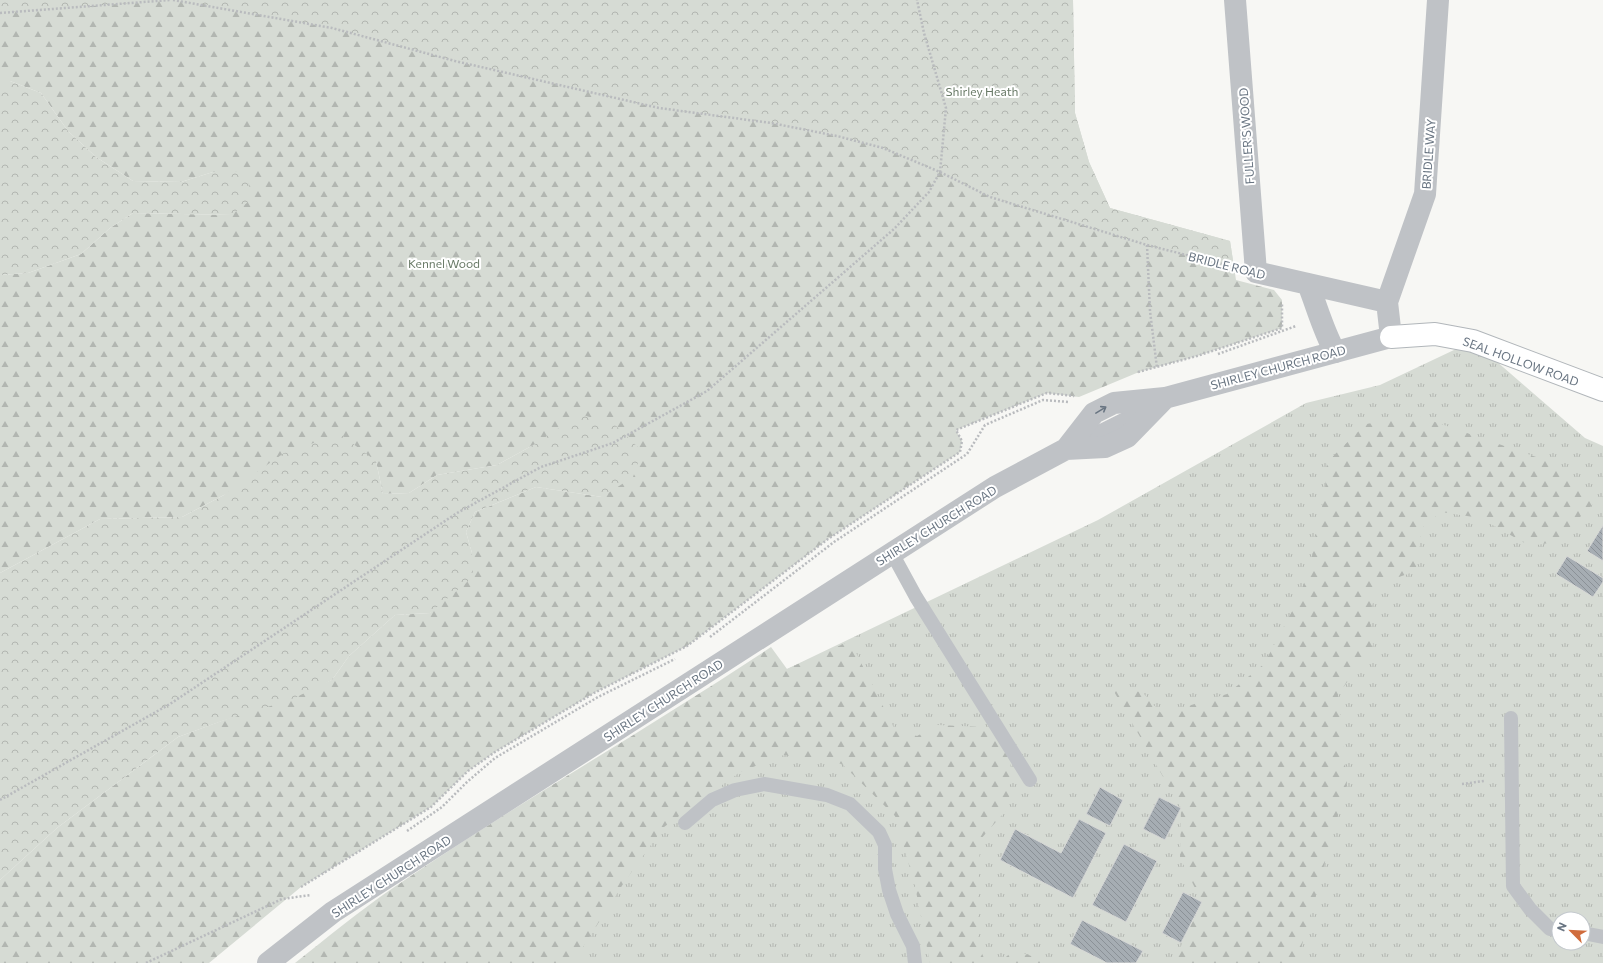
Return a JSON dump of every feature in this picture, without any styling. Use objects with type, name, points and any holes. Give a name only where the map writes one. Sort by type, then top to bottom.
[{"type":"main road","name":"SEAL HOLLOW ROAD","points":[[1391,337],[1435,334],[1473,340],[1603,390]]},
{"type":"street","name":"FULLER'S WOOD","points":[[1235,0],[1256,272]]},
{"type":"street","name":"BRIDLE WAY","points":[[1387,302],[1425,194],[1438,0]]},
{"type":"street","name":"BRIDLE ROAD","points":[[1256,272],[1387,302]]},
{"type":"street","points":[[1308,284],[1320,314],[1325,333],[1335,352]]},
{"type":"street","points":[[1387,302],[1391,337]]},
{"type":"street","name":"SHIRLEY CHURCH ROAD","points":[[268,963],[333,912],[995,487],[1066,449],[1094,413],[1114,402],[1165,398],[1391,337]]},
{"type":"street","name":"SHIRLEY CHURCH ROAD","points":[[1066,449],[1105,447],[1127,437],[1165,398]]},
{"type":"lane","points":[[892,553],[916,597],[1030,780]]},
{"type":"lane","points":[[1511,718],[1513,886],[1530,909],[1551,929]]},
{"type":"lane","points":[[684,823],[712,800],[735,790],[764,784],[827,794],[850,804],[879,832],[885,845],[885,869],[889,890],[897,914],[913,946],[914,963]]},
{"type":"lane","points":[[1591,934],[1603,936]]},
{"type":"path","points":[[0,13],[172,0],[332,28],[455,61],[660,108],[771,123],[837,136],[883,148],[940,172],[990,197],[1147,245],[1234,267]]},
{"type":"path","points":[[0,800],[170,704],[457,513],[541,467],[613,443],[707,391],[894,229],[929,192],[940,172],[946,108],[924,33],[917,0]]},
{"type":"path","points":[[1147,245],[1150,311],[1156,368],[1158,372]]},
{"type":"path","points":[[1133,375],[1282,328],[1282,300]]},
{"type":"path","points":[[1213,356],[1285,332],[1320,314]]},
{"type":"path","points":[[301,887],[431,807],[468,772],[495,752],[594,693],[687,646],[828,539],[960,452],[962,441],[956,430],[1048,393],[1079,397]]},
{"type":"path","points":[[704,641],[834,542],[967,454],[985,425],[1043,400],[1071,402]]},
{"type":"path","points":[[403,833],[442,807],[467,782],[495,758],[598,697],[677,658]]},
{"type":"path","points":[[1462,784],[1484,781]]},
{"type":"path","points":[[146,963],[282,899],[310,895],[317,891]]},
{"type":"green space","name":"Kennel Wood","points":[[0,0],[1073,0],[1075,113],[1089,162],[1110,208],[1230,241],[1236,280],[1274,290],[1282,300],[1282,328],[1197,356],[1139,372],[1079,397],[1047,393],[956,430],[962,441],[960,452],[828,539],[687,646],[594,693],[495,752],[468,771],[431,807],[301,887],[209,963],[0,963],[0,880],[57,828],[178,737],[332,680],[349,656],[395,615],[430,613],[472,553],[466,532],[475,512],[536,487],[602,497],[535,444],[497,465],[437,475],[409,493],[383,494],[376,461],[224,495],[182,517],[100,519],[0,573],[0,275],[28,273],[81,254],[110,228],[133,213],[231,215],[213,172],[181,182],[133,181],[96,157],[68,131],[41,93],[10,81],[0,81]]},
{"type":"green space","points":[[0,0],[170,0],[0,13]]},
{"type":"green space","name":"Shirley Heath","points":[[182,0],[1073,0],[1075,113],[1089,162],[1110,208],[1230,241],[1234,267],[1147,245],[991,197],[940,172],[883,148],[837,136],[771,123],[659,108],[455,61],[332,28]]},
{"type":"green space","points":[[0,81],[10,81],[41,93],[68,131],[96,157],[133,181],[181,182],[213,172],[246,171],[252,199],[231,215],[133,213],[110,228],[81,254],[28,273],[0,275]]},
{"type":"green space","points":[[1473,341],[1585,438],[1603,446],[1603,963],[363,963],[787,669],[1098,520],[1306,403],[1380,385]]},
{"type":"green space","points":[[580,414],[615,425],[642,451],[633,477],[602,497],[536,487],[475,512],[466,532],[472,553],[473,577],[430,613],[395,615],[349,656],[332,680],[290,700],[222,721],[178,737],[57,828],[0,880],[0,573],[100,519],[182,517],[224,495],[284,453],[340,434],[376,461],[383,494],[409,493],[437,475],[497,465],[535,444]]},
{"type":"green space","points":[[1418,416],[1556,464],[1597,500],[1555,542],[1530,546],[1480,518],[1441,512],[1422,528],[1416,571],[1379,584],[1369,615],[1373,645],[1338,695],[1347,783],[1297,963],[1173,963],[1202,902],[1180,858],[1181,808],[1112,688],[1142,692],[1162,714],[1227,694],[1264,664],[1300,596],[1312,556],[1325,492],[1327,462],[1366,424]]},
{"type":"green space","points":[[850,641],[894,728],[917,736],[938,725],[981,727],[1011,756],[1009,807],[980,840],[978,944],[986,963],[930,963],[915,886],[895,816],[842,764],[784,755],[740,772],[664,827],[625,881],[573,963],[295,963],[368,906],[439,857],[771,647],[787,669]]},
{"type":"green space","points":[[1014,950],[1049,962],[1052,963],[999,963]]},
{"type":"building","points":[[1603,525],[1603,561],[1587,551]]},
{"type":"building","points":[[1567,556],[1603,578],[1603,582],[1593,597],[1556,574]]},
{"type":"building","points":[[1100,787],[1123,800],[1110,826],[1086,814]]},
{"type":"building","points":[[1159,797],[1181,808],[1165,840],[1143,829]]},
{"type":"building","points":[[1079,819],[1106,833],[1073,898],[1000,860],[1015,829],[1061,853]]},
{"type":"building","points":[[1124,844],[1157,861],[1126,922],[1092,905]]},
{"type":"building","points":[[1183,892],[1202,902],[1181,943],[1162,933]]},
{"type":"building","points":[[1082,920],[1143,951],[1136,963],[1107,963],[1070,944]]}]
